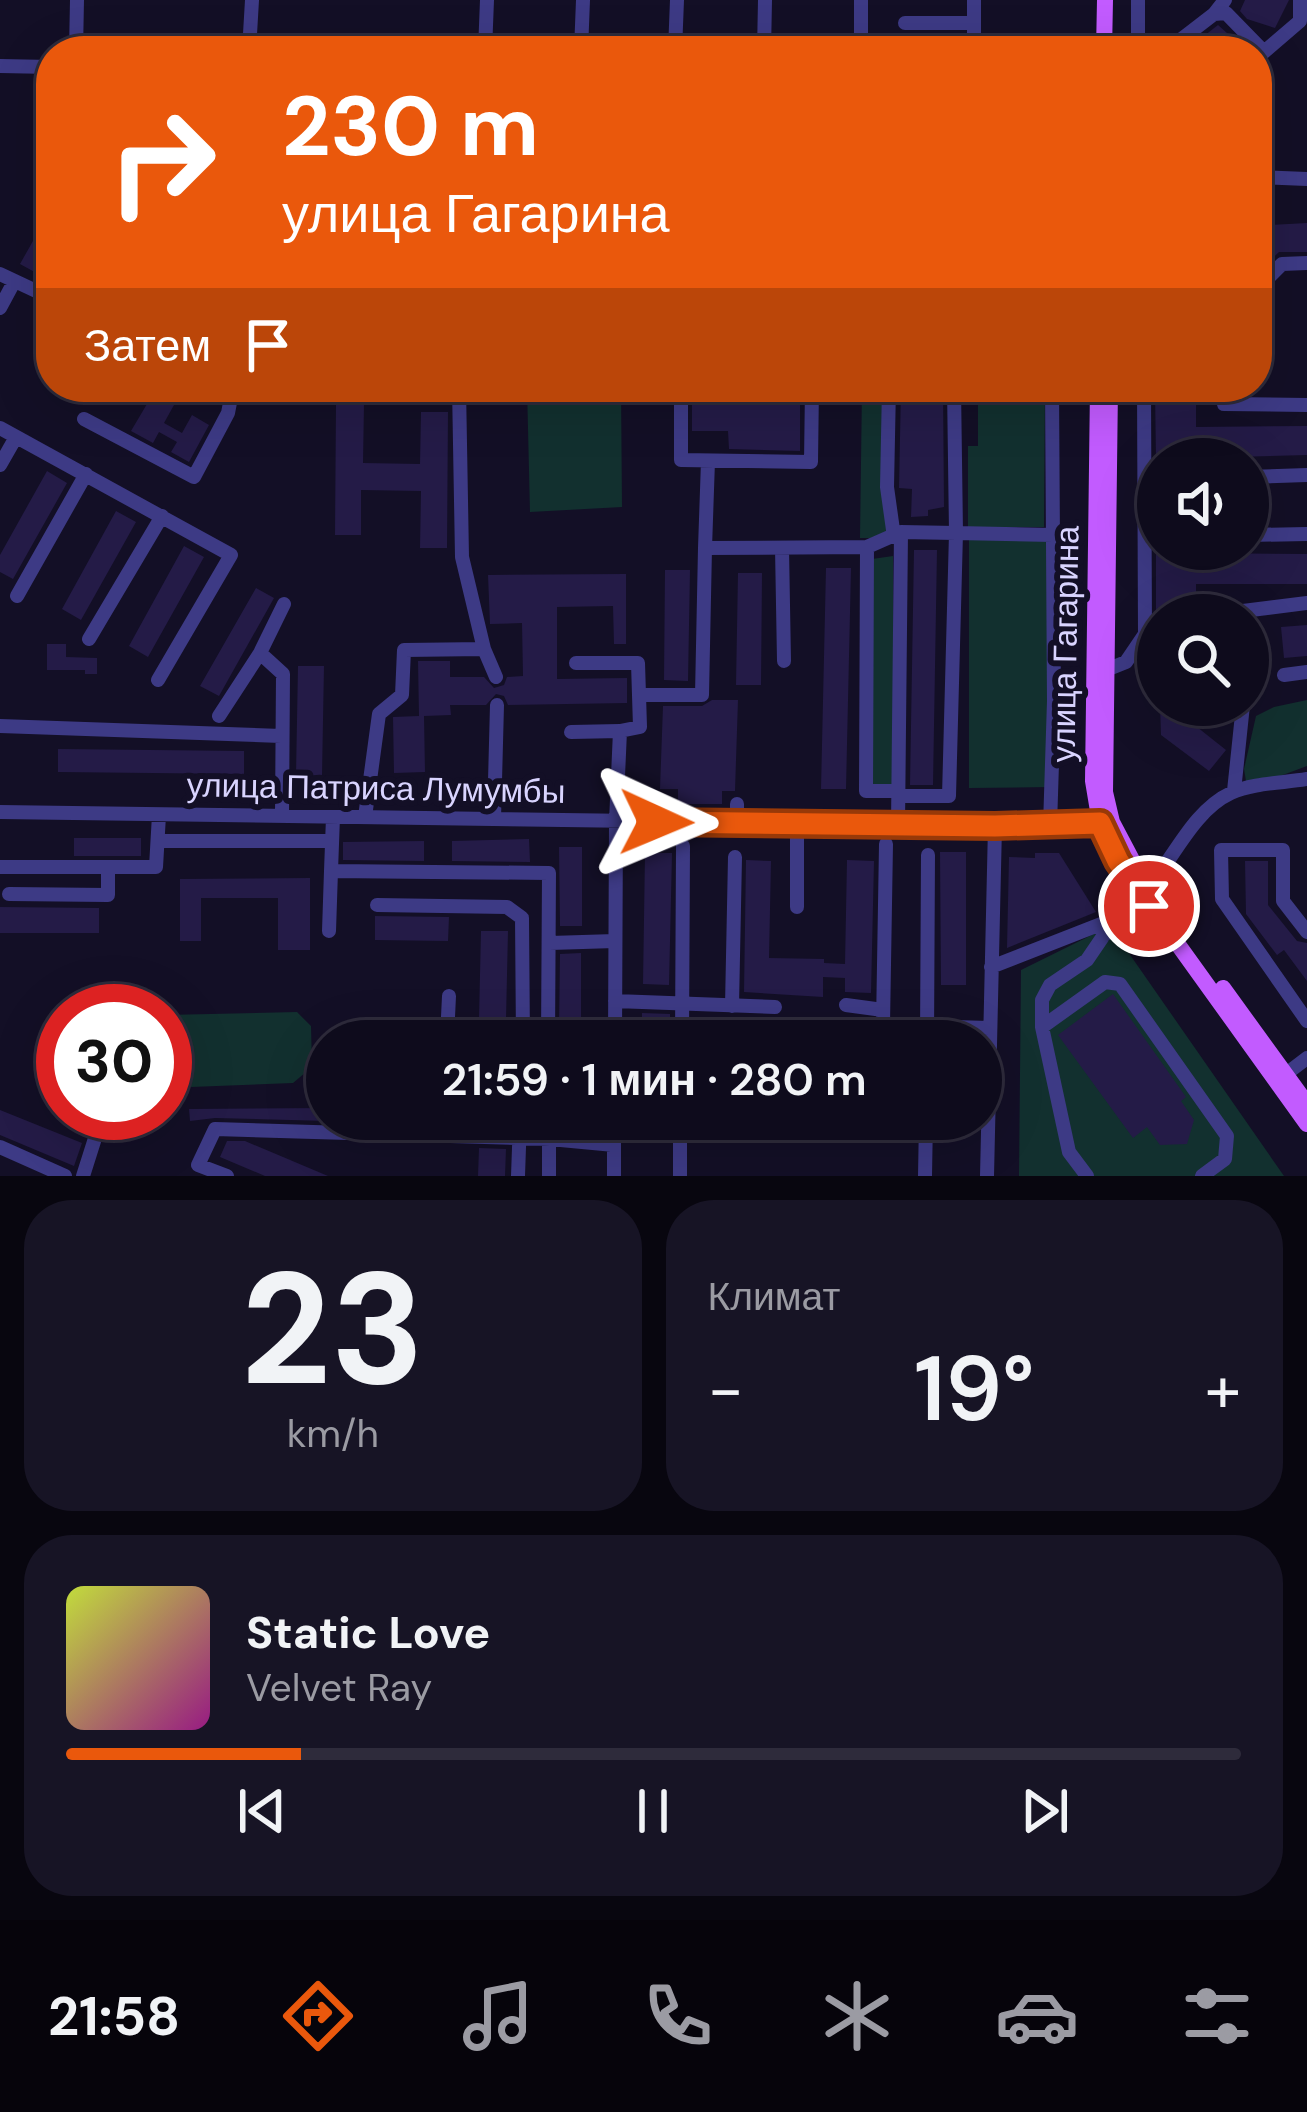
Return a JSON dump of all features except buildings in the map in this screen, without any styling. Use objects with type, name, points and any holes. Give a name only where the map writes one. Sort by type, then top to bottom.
[{"type":"main road","points":[[1104,36],[1105,0]]},
{"type":"main road","points":[[1116,36],[1117,0]]},
{"type":"main road","name":"улица Гагарина","points":[[1098,402],[1093,781],[1106,822],[1149,897],[1281,1078],[1307,1124]]},
{"type":"main road","name":"улица Гагарина","points":[[1106,822],[1110,402]]},
{"type":"main road","name":"улица Гагарина","points":[[1281,1078],[1307,1104]]},
{"type":"street","points":[[76,0],[76,36]]},
{"type":"street","points":[[250,36],[252,0]]},
{"type":"street","points":[[486,36],[487,0]]},
{"type":"street","points":[[582,36],[583,0]]},
{"type":"street","points":[[676,36],[677,0]]},
{"type":"street","points":[[764,0],[764,36]]},
{"type":"street","points":[[861,0],[861,36]]},
{"type":"street","points":[[974,0],[974,36]]},
{"type":"street","points":[[1138,0],[1138,36]]},
{"type":"street","points":[[1185,36],[1226,0]]},
{"type":"street","points":[[1272,46],[1300,21],[1300,0]]},
{"type":"street","points":[[1214,14],[1226,13],[1244,36]]},
{"type":"street","points":[[904,23],[974,23]]},
{"type":"street","points":[[0,66],[36,67]]},
{"type":"street","points":[[1272,178],[1307,179]]},
{"type":"street","points":[[1272,274],[1282,264],[1307,263]]},
{"type":"street","points":[[0,308],[7,278],[36,288]]},
{"type":"street","points":[[84,419],[194,478],[231,402]]},
{"type":"street","points":[[459,402],[462,557],[484,649],[496,677]]},
{"type":"street","points":[[681,402],[681,460],[812,462],[812,402]]},
{"type":"street","points":[[889,402],[887,487],[897,535],[898,825]]},
{"type":"street","points":[[867,547],[866,791],[949,796],[954,402]]},
{"type":"street","points":[[1050,826],[1052,402]]},
{"type":"street","points":[[1145,402],[1147,438]]},
{"type":"street","points":[[1224,402],[1307,405]]},
{"type":"street","points":[[0,428],[231,555],[158,680]]},
{"type":"street","points":[[0,464],[16,437]]},
{"type":"street","points":[[639,695],[702,695],[708,461]]},
{"type":"street","points":[[17,596],[86,474]]},
{"type":"street","points":[[1269,476],[1307,475]]},
{"type":"street","points":[[89,639],[162,516]]},
{"type":"street","points":[[705,548],[867,547],[897,535],[956,532],[1053,535]]},
{"type":"street","points":[[1269,535],[1307,534]]},
{"type":"street","points":[[782,548],[784,661]]},
{"type":"street","points":[[1269,608],[1307,603]]},
{"type":"street","points":[[219,716],[260,653],[284,604]]},
{"type":"street","points":[[365,818],[379,714],[402,695],[404,650],[484,649]]},
{"type":"street","points":[[1106,670],[1126,662],[1137,650]]},
{"type":"street","points":[[260,653],[283,674],[282,816]]},
{"type":"street","points":[[571,732],[640,727],[638,662],[576,663]]},
{"type":"street","points":[[1283,675],[1307,672]]},
{"type":"street","points":[[494,819],[497,705]]},
{"type":"street","points":[[0,726],[281,736]]},
{"type":"street","points":[[1234,791],[1241,726]]},
{"type":"street","points":[[615,1020],[620,731]]},
{"type":"street","points":[[1087,1176],[1069,1152],[1042,1027],[1046,990],[1088,960],[1101,938],[1149,897],[1192,828],[1216,802],[1234,791],[1307,779]]},
{"type":"street","points":[[737,804],[737,823]]},
{"type":"street","name":"улица Патриса Лумумбы","points":[[0,812],[995,826],[1106,822]]},
{"type":"street","points":[[0,867],[156,867],[159,814]]},
{"type":"street","points":[[329,931],[334,817]]},
{"type":"street","points":[[797,824],[797,907]]},
{"type":"street","points":[[989,1020],[995,826]]},
{"type":"street","points":[[158,841],[331,841]]},
{"type":"street","points":[[883,1018],[886,844]]},
{"type":"street","points":[[683,845],[683,1020]]},
{"type":"street","points":[[1306,1019],[1222,899],[1221,850],[1283,850],[1283,901],[1307,932]]},
{"type":"street","points":[[927,1020],[928,855]]},
{"type":"street","points":[[731,1006],[735,857]]},
{"type":"street","points":[[9,894],[107,895],[108,867]]},
{"type":"street","points":[[331,871],[549,873],[548,1020]]},
{"type":"street","points":[[377,905],[507,908],[522,918],[523,1020]]},
{"type":"street","points":[[991,968],[1101,924],[1119,925]]},
{"type":"street","points":[[550,943],[615,941]]},
{"type":"street","points":[[1042,1027],[1105,982],[1120,984],[1227,1136],[1225,1160],[1212,1173]]},
{"type":"street","points":[[447,1020],[449,996]]},
{"type":"street","points":[[615,1001],[775,1006]]},
{"type":"street","points":[[846,1005],[888,1020]]},
{"type":"street","points":[[1281,1078],[1307,1058]]},
{"type":"street","points":[[226,1176],[195,1170],[215,1129],[306,1132]]},
{"type":"street","points":[[83,1176],[94,1140]]},
{"type":"street","points":[[518,1176],[519,1140]]},
{"type":"street","points":[[549,1176],[550,1140]]},
{"type":"street","points":[[561,1140],[614,1145]]},
{"type":"street","points":[[614,1140],[614,1176]]},
{"type":"street","points":[[680,1140],[680,1176]]},
{"type":"street","points":[[925,1176],[926,1140]]},
{"type":"street","points":[[987,1140],[987,1176]]},
{"type":"street","points":[[0,1147],[65,1176]]},
{"type":"green space","points":[[527,402],[621,402],[622,507],[530,512]]},
{"type":"green space","points":[[862,402],[886,402],[886,532],[880,538],[860,538]]},
{"type":"green space","points":[[978,402],[1045,402],[1044,527],[968,527],[968,446],[978,446]]},
{"type":"green space","points":[[969,536],[1051,536],[1051,787],[969,788]]},
{"type":"green space","points":[[893,556],[894,785],[872,786],[872,559]]},
{"type":"green space","points":[[1307,700],[1307,766],[1256,785],[1246,781],[1244,769],[1254,726],[1269,726],[1269,710]]},
{"type":"green space","points":[[1110,926],[1284,1176],[1019,1176],[1021,970]]},
{"type":"green space","points":[[297,1012],[306,1021],[306,1072],[293,1083],[192,1087],[192,1014]]},
{"type":"route","points":[[656,822],[1100,823],[1109,846],[1149,906]]}]
